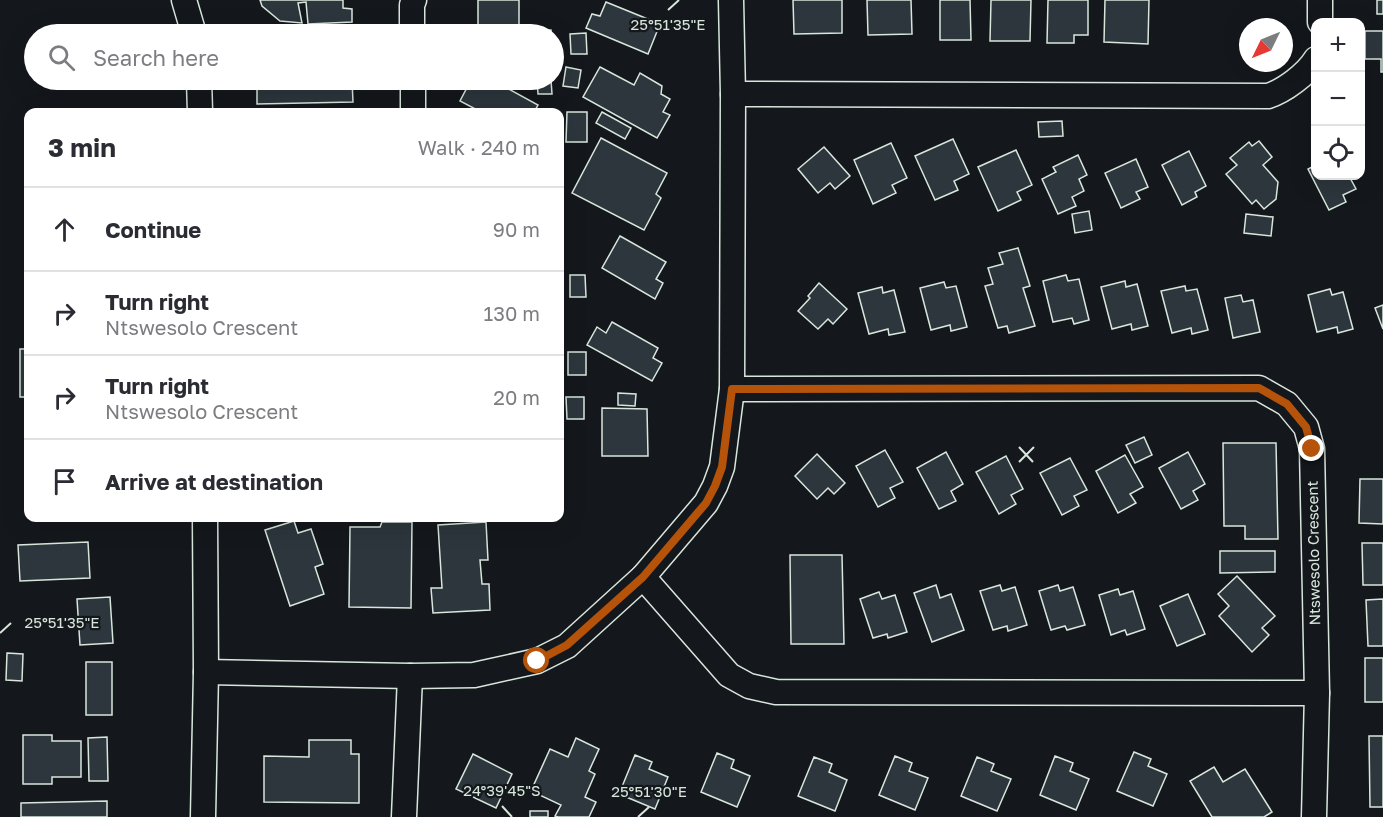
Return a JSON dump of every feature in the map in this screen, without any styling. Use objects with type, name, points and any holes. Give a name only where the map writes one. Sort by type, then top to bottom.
[{"type":"street","points":[[184,0],[191,24]]},
{"type":"street","points":[[412,24],[414,0]]},
{"type":"street","points":[[206,672],[474,675],[537,661],[567,645],[643,577],[706,503],[722,467],[732,389],[731,0]]},
{"type":"street","points":[[1320,0],[1320,18]]},
{"type":"street","points":[[733,94],[1268,96],[1280,93],[1311,67]]},
{"type":"street","points":[[199,90],[200,108]]},
{"type":"street","points":[[412,90],[413,108]]},
{"type":"street","name":"Ntswesolo Crescent","points":[[732,389],[1259,388],[1287,404],[1306,427],[1312,449],[1317,693],[1314,817]]},
{"type":"street","points":[[203,817],[206,672],[205,522]]},
{"type":"street","points":[[643,577],[729,675],[749,686],[776,692],[1317,693]]},
{"type":"street","points":[[405,817],[410,676]]},
{"type":"building","points":[[260,0],[343,0],[343,8],[352,9],[352,22],[308,24],[306,2],[298,3],[302,23],[280,21],[262,6]]},
{"type":"building","points":[[478,0],[519,0],[519,24],[478,24]]},
{"type":"building","points":[[793,0],[842,0],[842,33],[794,34]]},
{"type":"building","points":[[867,0],[911,0],[912,34],[868,35]]},
{"type":"building","points":[[940,0],[970,0],[971,40],[940,40]]},
{"type":"building","points":[[991,0],[1031,0],[1030,41],[990,41]]},
{"type":"building","points":[[1048,0],[1088,0],[1088,35],[1074,35],[1074,43],[1047,43]]},
{"type":"building","points":[[1105,0],[1149,0],[1148,44],[1104,42]]},
{"type":"building","points":[[1377,0],[1383,0],[1383,14],[1377,14]]},
{"type":"building","points":[[606,2],[660,24],[648,54],[586,28],[592,14],[600,16]]},
{"type":"building","points":[[1365,31],[1383,31],[1383,72],[1381,72],[1381,59],[1365,59]]},
{"type":"building","points":[[586,33],[587,54],[571,54],[570,34]]},
{"type":"building","points":[[566,67],[581,70],[578,88],[564,86]]},
{"type":"building","points":[[600,67],[634,85],[640,73],[662,86],[661,94],[670,99],[663,112],[670,115],[657,138],[583,97]]},
{"type":"building","points":[[257,90],[352,90],[353,102],[257,104]]},
{"type":"building","points":[[466,90],[510,90],[538,105],[536,108],[473,108],[460,101]]},
{"type":"building","points":[[538,90],[552,90],[552,94],[538,94]]},
{"type":"building","points":[[567,112],[587,112],[587,142],[566,142]]},
{"type":"building","points":[[602,112],[631,128],[625,139],[596,123]]},
{"type":"building","points":[[1062,121],[1063,136],[1039,137],[1038,122]]},
{"type":"building","points":[[601,138],[667,173],[656,194],[661,198],[644,230],[572,193]]},
{"type":"building","points":[[953,139],[969,174],[954,181],[958,190],[935,200],[915,156]]},
{"type":"building","points":[[1259,141],[1272,157],[1263,165],[1278,182],[1276,199],[1264,209],[1256,200],[1252,204],[1226,174],[1237,165],[1230,158],[1249,142],[1252,146]]},
{"type":"building","points":[[891,143],[907,178],[892,185],[896,193],[873,204],[854,160]]},
{"type":"building","points":[[824,147],[850,176],[835,189],[830,183],[818,193],[798,169]]},
{"type":"building","points":[[1016,150],[1032,185],[1017,192],[1021,200],[998,211],[978,167]]},
{"type":"building","points":[[1189,151],[1206,186],[1195,192],[1197,197],[1182,205],[1162,165]]},
{"type":"building","points":[[1078,155],[1087,175],[1079,179],[1084,191],[1072,197],[1076,206],[1058,214],[1042,179],[1056,172],[1053,167]]},
{"type":"building","points":[[1136,159],[1148,187],[1136,192],[1140,199],[1121,208],[1105,173]]},
{"type":"building","points":[[1314,180],[1351,180],[1356,189],[1343,195],[1346,202],[1329,210]]},
{"type":"building","points":[[1089,211],[1092,230],[1075,233],[1072,214]]},
{"type":"building","points":[[1246,214],[1273,217],[1271,236],[1244,233]]},
{"type":"building","points":[[620,236],[666,262],[656,279],[663,283],[655,299],[602,268]]},
{"type":"building","points":[[1018,248],[1030,286],[1023,288],[1035,326],[1009,333],[1007,326],[998,328],[985,286],[993,284],[988,268],[1003,264],[999,253]]},
{"type":"building","points":[[570,275],[585,275],[586,297],[570,297]]},
{"type":"building","points":[[1066,275],[1068,281],[1079,279],[1089,320],[1074,324],[1072,318],[1053,322],[1043,281]]},
{"type":"building","points":[[1125,281],[1126,287],[1137,284],[1148,326],[1132,330],[1131,324],[1112,329],[1101,287]]},
{"type":"building","points":[[944,282],[946,288],[956,286],[967,327],[951,331],[950,325],[931,330],[920,288]]},
{"type":"building","points":[[819,283],[847,309],[833,324],[828,319],[818,329],[798,311],[810,298],[808,296]]},
{"type":"building","points":[[1185,286],[1186,291],[1197,289],[1208,330],[1192,334],[1191,328],[1172,333],[1161,291]]},
{"type":"building","points":[[882,287],[883,293],[894,290],[905,332],[889,335],[888,329],[869,334],[858,293]]},
{"type":"building","points":[[1330,289],[1332,295],[1343,292],[1353,329],[1338,333],[1337,327],[1317,332],[1308,295]]},
{"type":"building","points":[[1241,295],[1243,302],[1253,300],[1260,332],[1233,338],[1225,298]]},
{"type":"building","points":[[1383,305],[1383,329],[1375,308]]},
{"type":"building","points":[[612,322],[658,348],[653,358],[662,363],[652,381],[587,345],[597,327],[606,333]]},
{"type":"building","points":[[20,349],[24,349],[24,397],[20,397]]},
{"type":"building","points":[[568,352],[586,352],[586,375],[568,375]]},
{"type":"building","points":[[618,393],[636,394],[635,406],[618,405]]},
{"type":"building","points":[[566,397],[584,397],[584,419],[567,419]]},
{"type":"building","points":[[602,408],[647,409],[648,456],[602,456]]},
{"type":"building","points":[[1144,437],[1152,455],[1135,463],[1126,445]]},
{"type":"building","points":[[1223,443],[1276,443],[1278,539],[1245,539],[1245,526],[1224,526]]},
{"type":"building","points":[[885,450],[903,482],[890,488],[895,498],[878,507],[856,466]]},
{"type":"building","points":[[946,452],[963,484],[951,491],[956,501],[939,509],[917,468]]},
{"type":"building","points":[[1188,452],[1205,484],[1193,491],[1198,500],[1181,509],[1159,468]]},
{"type":"building","points":[[817,454],[845,483],[834,494],[828,488],[817,499],[795,476]]},
{"type":"building","points":[[1125,455],[1143,487],[1130,494],[1136,503],[1118,513],[1096,471]]},
{"type":"building","points":[[1006,456],[1023,489],[1011,495],[1016,504],[999,514],[976,472]]},
{"type":"building","points":[[1070,458],[1087,490],[1074,496],[1079,506],[1062,515],[1040,473]]},
{"type":"building","points":[[1360,479],[1383,479],[1383,524],[1359,523]]},
{"type":"building","points":[[291,522],[294,522],[298,533],[311,529],[323,564],[315,567],[324,594],[290,606],[265,530]]},
{"type":"building","points":[[382,522],[412,522],[411,608],[349,607],[350,527],[380,527]]},
{"type":"building","points":[[486,522],[488,560],[480,560],[482,584],[489,584],[490,610],[433,613],[431,588],[442,588],[438,525]]},
{"type":"building","points":[[88,542],[90,578],[20,581],[18,545]]},
{"type":"building","points":[[1362,543],[1383,543],[1383,585],[1363,585]]},
{"type":"building","points":[[1220,551],[1275,551],[1275,572],[1220,573]]},
{"type":"building","points":[[790,555],[842,555],[844,644],[791,644]]},
{"type":"building","points":[[1237,576],[1275,616],[1262,628],[1269,635],[1252,652],[1219,616],[1229,606],[1218,594]]},
{"type":"building","points":[[936,585],[940,598],[951,594],[964,630],[932,642],[914,593]]},
{"type":"building","points":[[1000,585],[1002,591],[1015,587],[1027,625],[1008,631],[1007,626],[993,630],[980,591]]},
{"type":"building","points":[[1058,585],[1060,591],[1073,587],[1085,625],[1067,630],[1065,626],[1051,630],[1039,591]]},
{"type":"building","points":[[1118,589],[1120,595],[1133,591],[1145,629],[1127,635],[1125,630],[1111,635],[1099,595]]},
{"type":"building","points":[[879,592],[882,599],[895,595],[907,632],[888,638],[887,634],[873,638],[860,599]]},
{"type":"building","points":[[1188,594],[1205,634],[1177,646],[1160,606]]},
{"type":"building","points":[[110,597],[113,643],[80,645],[77,599]]},
{"type":"building","points":[[1383,599],[1383,646],[1368,646],[1366,600]]},
{"type":"building","points":[[7,653],[23,654],[22,681],[6,680]]},
{"type":"building","points":[[1365,658],[1383,658],[1383,702],[1365,702]]},
{"type":"building","points":[[86,662],[112,662],[112,715],[86,715]]},
{"type":"building","points":[[23,735],[52,735],[52,741],[81,741],[81,777],[52,777],[52,784],[23,784]]},
{"type":"building","points":[[1369,736],[1383,736],[1383,807],[1370,807]]},
{"type":"building","points":[[107,737],[108,781],[89,781],[88,738]]},
{"type":"building","points":[[576,738],[599,749],[589,771],[595,774],[585,797],[596,802],[589,817],[558,817],[555,816],[561,805],[531,791],[550,749],[568,757]]},
{"type":"building","points":[[309,740],[351,740],[351,754],[359,754],[359,803],[264,802],[264,756],[309,757]]},
{"type":"building","points":[[1134,752],[1151,759],[1148,766],[1167,774],[1153,806],[1117,791]]},
{"type":"building","points":[[717,753],[734,760],[731,768],[750,776],[737,807],[701,792]]},
{"type":"building","points":[[473,754],[512,774],[496,808],[456,789]]},
{"type":"building","points":[[635,755],[652,762],[649,769],[668,777],[655,809],[619,794]]},
{"type":"building","points":[[895,756],[912,763],[909,771],[928,778],[915,810],[879,795]]},
{"type":"building","points":[[1055,756],[1073,763],[1070,771],[1089,779],[1076,810],[1040,795]]},
{"type":"building","points":[[814,757],[832,764],[829,772],[847,780],[835,811],[798,796]]},
{"type":"building","points":[[977,757],[994,764],[991,771],[1011,779],[997,811],[961,796]]},
{"type":"building","points":[[1214,767],[1223,782],[1245,769],[1272,812],[1264,817],[1212,817],[1190,781]]},
{"type":"building","points":[[107,801],[107,817],[21,817],[21,803]]},
{"type":"building","points":[[530,811],[548,811],[548,817],[530,817]]},
{"type":"route","points":[[537,661],[567,645],[643,577],[706,503],[722,467],[732,389],[1259,388],[1287,404],[1306,427],[1312,449]]}]
